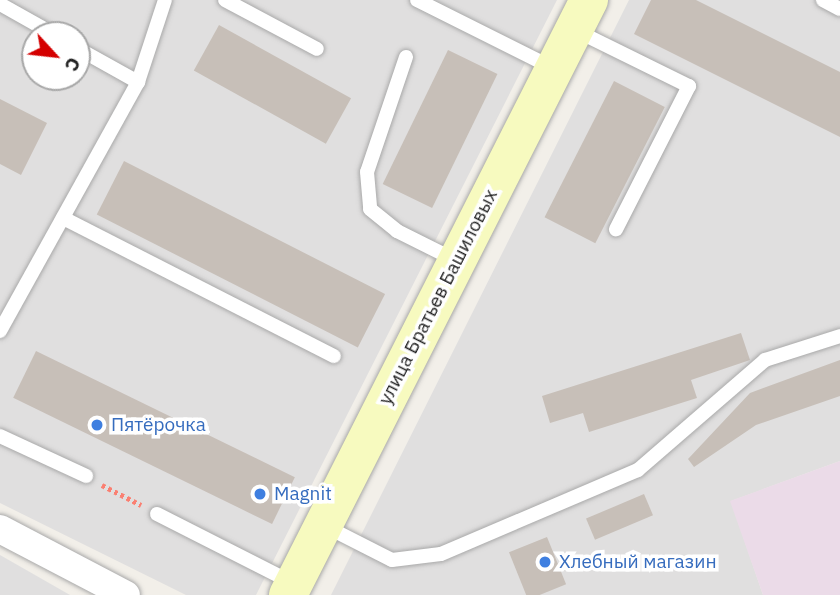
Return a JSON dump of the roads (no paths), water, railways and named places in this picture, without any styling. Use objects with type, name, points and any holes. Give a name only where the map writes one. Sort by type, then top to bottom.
[{"type":"street","name":"улица Братьев Башиловых","points":[[291,589],[581,15]]},
{"type":"street","points":[[0,529],[126,595]]},
{"type":"lane","points":[[0,331],[138,82],[165,0]]},
{"type":"lane","points":[[225,0],[317,49]]},
{"type":"lane","points":[[417,0],[554,69]]},
{"type":"lane","points":[[823,0],[840,9]]},
{"type":"lane","points":[[0,4],[30,21]]},
{"type":"lane","points":[[581,15],[689,86],[616,229]]},
{"type":"lane","points":[[91,56],[138,82]]},
{"type":"lane","points":[[406,57],[368,172],[370,209],[397,231],[457,261]]},
{"type":"lane","points":[[63,218],[334,356]]},
{"type":"lane","points":[[324,525],[392,560],[441,554],[638,470],[765,360],[840,336]]},
{"type":"lane","points":[[0,436],[86,476]]},
{"type":"lane","points":[[157,514],[291,589]]},
{"type":"place","name":"Пятёрочка","points":[[97,425]]},
{"type":"place","name":"Magnit","points":[[260,494]]},
{"type":"place","name":"Хлебный магазин","points":[[545,562]]}]
